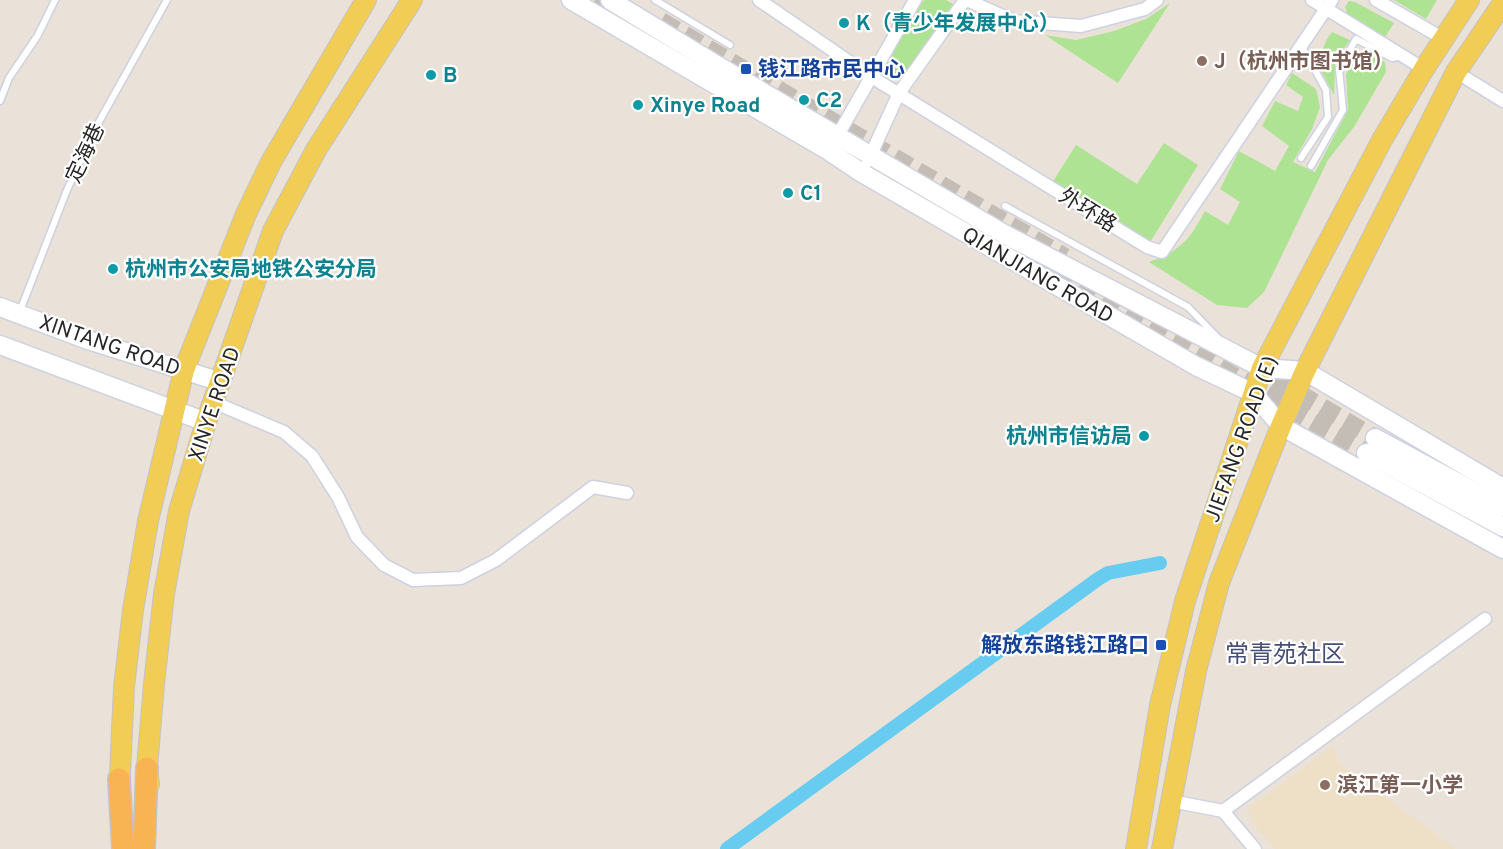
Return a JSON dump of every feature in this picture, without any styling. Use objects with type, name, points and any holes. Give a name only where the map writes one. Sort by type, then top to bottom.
[{"type":"highway","points":[[144,849],[147,768]]},
{"type":"highway","points":[[119,778],[123,849]]},
{"type":"main road","name":"XINYE ROAD","points":[[116,849],[124,687],[133,610],[148,521],[184,370],[246,214],[272,162],[366,0]]},
{"type":"main road","name":"XINYE ROAD","points":[[155,849],[147,768],[165,594],[179,511],[206,422],[273,231],[316,150],[412,0]]},
{"type":"main road","name":"QIANJIANG ROAD","points":[[571,0],[833,143],[870,155],[1006,235],[1262,368],[1305,372],[1503,488]]},
{"type":"main road","name":"QIANJIANG ROAD","points":[[610,0],[715,64],[833,143],[862,173],[1196,366],[1253,393],[1281,426],[1503,549]]},
{"type":"main road","name":"JIEFANG ROAD (E)","points":[[1136,849],[1160,705],[1185,601],[1262,368],[1382,140],[1424,69],[1469,0]]},
{"type":"main road","name":"JIEFANG ROAD (E)","points":[[1162,849],[1196,671],[1219,583],[1281,426],[1305,372],[1456,72],[1503,3]]},
{"type":"main road","name":"XINTANG ROAD","points":[[0,308],[88,340],[221,382]]},
{"type":"main road","name":"XINTANG ROAD","points":[[0,345],[206,422]]},
{"type":"main road","points":[[1503,507],[1370,446],[1503,527]]},
{"type":"street","name":"外环路","points":[[759,0],[870,76],[1147,247],[1162,252],[1328,4]]},
{"type":"street","points":[[833,143],[915,0]]},
{"type":"street","points":[[862,173],[898,93],[966,0],[1014,21],[1081,26],[1145,9],[1157,0]]},
{"type":"street","points":[[1312,0],[1328,4],[1424,69]]},
{"type":"street","points":[[1376,0],[1444,39]]},
{"type":"street","points":[[1456,72],[1503,101]]},
{"type":"street","points":[[213,402],[284,432],[312,456],[338,497],[357,537],[384,565],[413,580],[461,578],[496,560],[593,487],[627,493]]},
{"type":"street","points":[[1223,811],[1485,619]]},
{"type":"street","points":[[1171,801],[1223,811],[1255,849]]},
{"type":"lane","points":[[0,101],[9,78],[38,35],[55,0]]},
{"type":"lane","name":"定海巷","points":[[19,314],[67,190],[100,120],[167,0]]},
{"type":"lane","points":[[655,0],[730,45]]},
{"type":"lane","points":[[1385,0],[1413,18],[1413,22]]},
{"type":"lane","points":[[1311,166],[1343,110],[1339,69],[1356,39],[1392,58],[1402,56]]},
{"type":"lane","points":[[1301,45],[1326,90],[1328,117],[1301,158]]},
{"type":"lane","points":[[1005,206],[1188,307],[1235,354]]},
{"type":"shaded area","name":"滨江第一小学","points":[[1333,746],[1339,762],[1456,849],[1275,849],[1252,823],[1248,808]]},
{"type":"green space","points":[[924,0],[946,0],[953,4],[904,76],[895,78],[886,74],[884,63]]},
{"type":"green space","points":[[1394,0],[1437,0],[1426,19]]},
{"type":"green space","points":[[1349,1],[1394,23],[1385,37],[1348,15],[1345,7]]},
{"type":"green space","points":[[1170,3],[1118,83],[1045,35],[1076,40],[1114,31],[1146,19]]},
{"type":"green space","points":[[1332,32],[1350,40],[1335,61],[1334,95],[1317,63]]},
{"type":"green space","points":[[1361,51],[1385,62],[1386,72],[1354,127],[1328,160],[1264,292],[1247,308],[1217,305],[1149,262],[1183,244],[1205,211],[1228,225],[1240,202],[1220,189],[1239,151],[1275,171],[1289,146],[1262,126],[1275,101],[1298,111],[1303,97],[1286,85],[1292,73],[1316,89],[1320,107],[1312,129],[1293,162],[1315,172],[1348,110],[1346,74]]},
{"type":"green space","points":[[1164,143],[1198,165],[1147,247],[1050,186],[1076,145],[1137,184]]},
{"type":"waterway","points":[[727,849],[1098,579],[1108,573],[1160,563]]},
{"type":"tunnel","points":[[595,0],[622,16]]},
{"type":"tunnel","points":[[661,21],[1065,257]]},
{"type":"tunnel","points":[[1033,258],[1366,453]]},
{"type":"tunnel","points":[[1252,366],[1375,438]]},
{"type":"place","name":"K（青少年发展中心）","points":[[844,23]]},
{"type":"place","name":"J（杭州市图书馆）","points":[[1202,61]]},
{"type":"place","name":"钱江路市民中心","points":[[746,69]]},
{"type":"place","name":"B","points":[[431,75]]},
{"type":"place","name":"C2","points":[[804,100]]},
{"type":"place","name":"Xinye Road","points":[[638,105]]},
{"type":"place","name":"C1","points":[[788,193]]},
{"type":"place","name":"杭州市公安局地铁公安分局","points":[[113,269]]},
{"type":"place","name":"杭州市信访局","points":[[1144,436]]},
{"type":"place","name":"解放东路钱江路口","points":[[1161,645]]},
{"type":"place","name":"滨江第一小学","points":[[1325,785]]},
{"type":"district","name":"常青苑社区","points":[[1285,654]]}]
